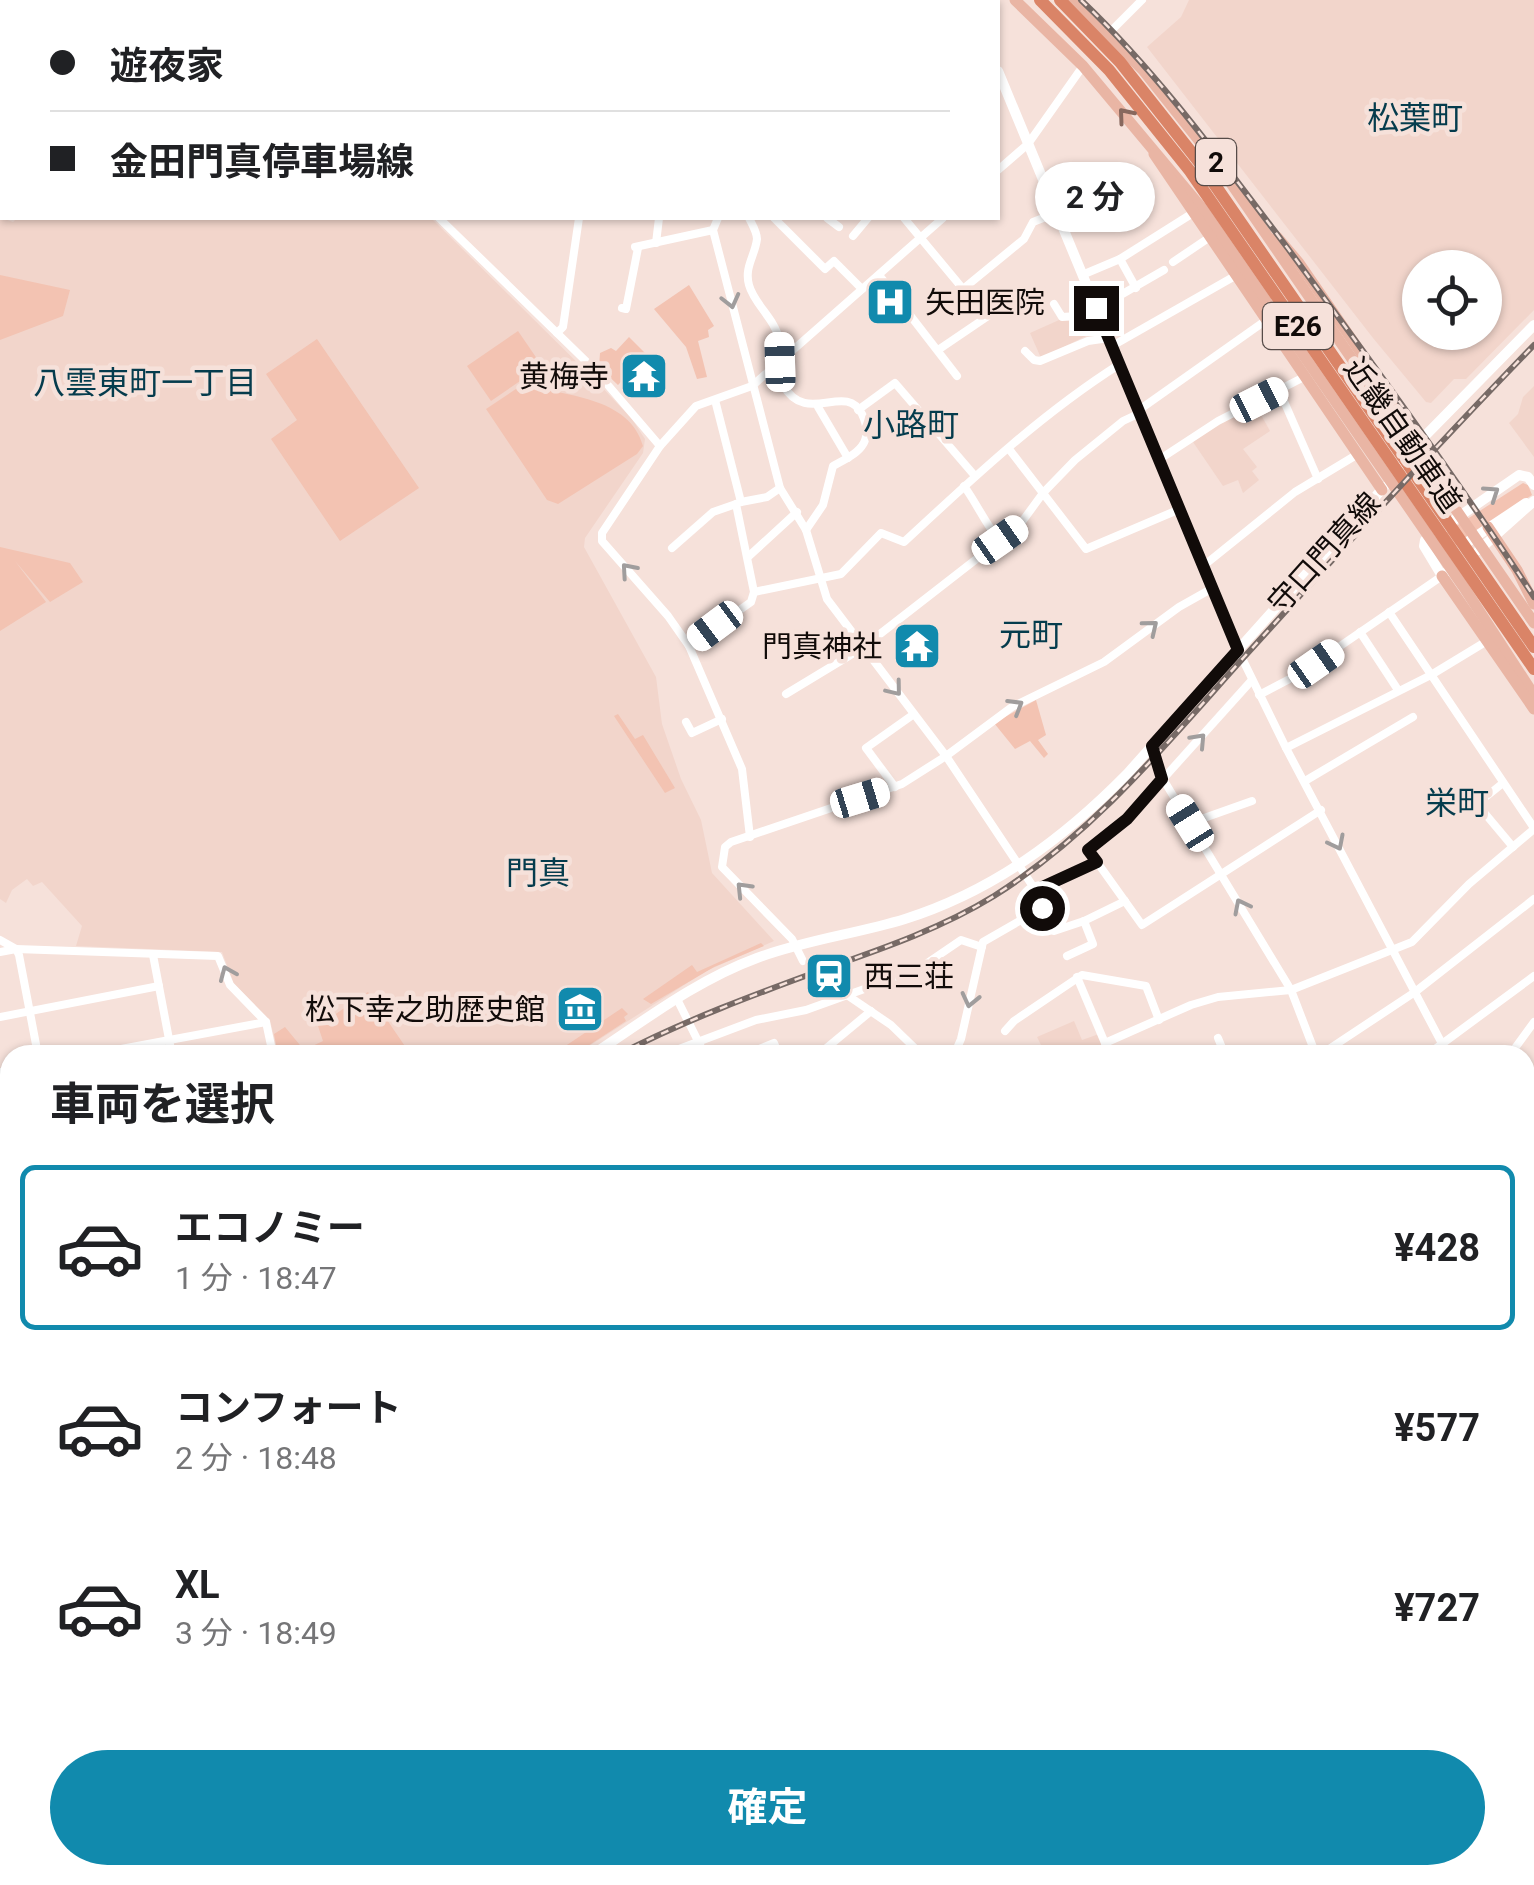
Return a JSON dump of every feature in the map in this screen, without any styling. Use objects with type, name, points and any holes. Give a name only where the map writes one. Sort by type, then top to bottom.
[{"type":"highway","name":"近畿自動車道","points":[[1040,0],[1108,70],[1190,171],[1534,669]]},
{"type":"highway","name":"近畿自動車道","points":[[1060,0],[1130,73],[1199,162],[1534,648]]},
{"type":"main road","name":"2","points":[[1016,0],[1083,66],[1201,207],[1534,695]]},
{"type":"main road","points":[[1051,0],[1095,44],[1083,66]]},
{"type":"main road","name":"2","points":[[1073,0],[1153,81],[1230,180],[1534,623]]},
{"type":"main road","points":[[1004,100],[1028,144],[1238,650]]},
{"type":"main road","points":[[1147,141],[1160,167],[1382,490]]},
{"type":"main road","points":[[1230,180],[1299,264],[1420,440]]},
{"type":"main road","name":"守口門真線","points":[[607,1045],[677,998],[754,959],[932,910],[1019,867],[1087,814],[1152,746],[1382,490],[1420,440],[1534,326]]},
{"type":"main road","points":[[1348,440],[1395,403]]},
{"type":"main road","points":[[1534,485],[1528,477],[1519,475],[1424,540],[1439,570],[1534,709]]},
{"type":"main road","points":[[1439,570],[1534,500]]},
{"type":"main road","points":[[1492,531],[1534,604]]},
{"type":"street","points":[[1109,33],[1142,0]]},
{"type":"street","points":[[1000,168],[1028,144],[1083,66]]},
{"type":"street","points":[[906,220],[963,289],[1024,240],[1033,222],[1056,213]]},
{"type":"street","points":[[1082,275],[1120,258],[1193,213]]},
{"type":"street","points":[[442,220],[595,370],[660,446]]},
{"type":"street","points":[[557,333],[563,328],[579,220]]},
{"type":"street","points":[[656,243],[659,220]]},
{"type":"street","points":[[717,220],[713,230],[780,488],[806,530],[827,599],[946,756],[1036,890],[1054,931],[1084,922],[1125,901]]},
{"type":"street","points":[[750,220],[757,239],[748,264],[749,286],[779,337],[779,375],[788,392],[807,406],[845,400],[858,410],[867,435],[866,446],[833,466],[823,505],[806,530]]},
{"type":"street","points":[[776,220],[825,270],[834,261],[862,290]]},
{"type":"street","points":[[830,220],[839,227]]},
{"type":"street","points":[[853,236],[866,220]]},
{"type":"street","points":[[750,837],[742,769],[689,646],[602,540],[602,532],[660,446],[696,406],[752,386],[941,220]]},
{"type":"street","points":[[622,308],[626,308],[637,248],[713,230]]},
{"type":"street","points":[[1174,262],[1210,237]]},
{"type":"street","points":[[1120,258],[1136,288]]},
{"type":"street","points":[[1112,300],[1164,270]]},
{"type":"street","points":[[879,275],[957,376]]},
{"type":"street","points":[[1026,351],[1040,362],[1088,340],[1110,342],[1235,276]]},
{"type":"street","points":[[1054,304],[1062,317],[1078,316],[1096,308]]},
{"type":"street","points":[[938,350],[997,310]]},
{"type":"street","points":[[786,694],[862,648],[1019,526],[1043,493],[1083,453],[1265,321]]},
{"type":"street","points":[[754,592],[842,574],[880,533],[904,542],[974,476],[1060,406],[1120,364]]},
{"type":"street","points":[[1160,459],[1218,421],[1304,377]]},
{"type":"street","points":[[858,410],[895,383],[974,476]]},
{"type":"street","points":[[1279,390],[1318,479]]},
{"type":"street","points":[[689,646],[751,602],[754,592],[715,400]]},
{"type":"street","points":[[818,407],[848,458]]},
{"type":"street","points":[[1009,449],[1086,548],[1180,509]]},
{"type":"street","points":[[1202,567],[1295,492],[1358,454]]},
{"type":"street","points":[[964,486],[982,511],[984,522],[1000,540]]},
{"type":"street","points":[[672,548],[713,512],[768,496],[780,488]]},
{"type":"street","points":[[749,556],[797,512]]},
{"type":"street","points":[[1259,695],[1301,673],[1389,612],[1439,570]]},
{"type":"street","points":[[803,961],[796,945],[722,867],[731,842],[895,787],[946,756],[1012,707],[1104,662],[1166,616],[1211,589]]},
{"type":"street","points":[[1077,978],[1105,1044],[1218,997],[1290,990],[1412,942],[1469,884],[1534,828],[1389,612]]},
{"type":"street","points":[[1360,632],[1398,690]]},
{"type":"street","points":[[1286,748],[1430,675],[1487,641]]},
{"type":"street","points":[[1238,650],[1442,1044],[1534,976]]},
{"type":"street","points":[[1252,680],[1127,819],[1088,850],[1142,926],[1321,810]]},
{"type":"street","points":[[895,787],[866,748],[914,714]]},
{"type":"street","points":[[1305,780],[1412,716]]},
{"type":"street","points":[[686,722],[692,732],[722,719]]},
{"type":"street","points":[[1152,746],[1162,779],[1290,990],[1314,1045]]},
{"type":"street","points":[[1502,783],[1477,804],[1513,848]]},
{"type":"street","points":[[1190,823],[1252,801]]},
{"type":"street","points":[[1036,890],[1097,862]]},
{"type":"street","points":[[1333,1045],[1415,992],[1534,899]]},
{"type":"street","points":[[958,1045],[983,942],[1042,908]]},
{"type":"street","points":[[1067,956],[1093,944],[1084,922]]},
{"type":"street","points":[[0,940],[16,948]]},
{"type":"street","points":[[690,1045],[756,1020],[806,1010],[843,993],[917,970],[961,940],[982,947]]},
{"type":"street","points":[[16,948],[36,1045]]},
{"type":"street","points":[[0,952],[16,948],[218,956],[230,985],[266,1022],[270,1045]]},
{"type":"street","points":[[153,955],[170,1045]]},
{"type":"street","points":[[1005,1031],[1014,1020],[1082,975],[1146,986],[1158,1020]]},
{"type":"street","points":[[0,1018],[159,986]]},
{"type":"street","points":[[843,993],[891,1025],[912,1045]]},
{"type":"street","points":[[677,998],[700,1045]]},
{"type":"street","points":[[830,1045],[871,1012]]},
{"type":"street","points":[[139,1045],[266,1022]]},
{"type":"street","points":[[1517,1045],[1534,1022]]},
{"type":"street","points":[[1218,1038],[1221,1045]]},
{"type":"shaded area","points":[[1189,0],[1534,0],[1534,310],[1502,342],[1502,250],[1402,250],[1402,350],[1495,350],[1466,379],[1454,379],[1431,403],[1426,402],[1147,47],[1181,17]]},
{"type":"shaded area","points":[[0,220],[433,220],[596,381],[645,439],[643,453],[585,538],[584,547],[656,677],[662,724],[681,779],[701,820],[712,873],[774,941],[706,971],[591,1045],[276,1045],[270,1020],[234,984],[222,952],[76,946],[82,926],[42,882],[33,886],[27,879],[12,890],[6,903],[0,899]]},
{"type":"shaded area","points":[[0,275],[70,290],[63,316],[0,340]]},
{"type":"shaded area","points":[[689,285],[714,326],[708,330],[709,337],[698,341],[707,377],[697,379],[686,347],[654,309]]},
{"type":"shaded area","points":[[1095,312],[1104,335],[1086,336],[1041,358],[1030,333],[1068,316],[1078,321]]},
{"type":"shaded area","points":[[518,331],[542,366],[491,401],[467,366]]},
{"type":"shaded area","points":[[629,337],[647,355],[618,385],[599,367],[600,353],[611,348],[616,351]]},
{"type":"shaded area","points":[[317,339],[419,488],[340,541],[271,439],[297,420],[266,374]]},
{"type":"shaded area","points":[[522,385],[610,408],[625,417],[643,446],[637,454],[558,504],[547,500],[486,409]]},
{"type":"shaded area","points":[[1534,386],[1534,457],[1509,423]]},
{"type":"shaded area","points":[[1255,404],[1270,431],[1243,449],[1257,467],[1252,471],[1259,480],[1243,493],[1238,480],[1223,486],[1191,439]]},
{"type":"shaded area","points":[[1523,483],[1532,495],[1439,557],[1430,543]]},
{"type":"shaded area","points":[[0,547],[70,563],[83,582],[50,602],[15,561],[46,602],[0,631]]},
{"type":"shaded area","points":[[1036,700],[1046,735],[1038,740],[1048,754],[1044,758],[1030,741],[1015,749],[994,723]]},
{"type":"shaded area","points":[[618,714],[635,739],[643,735],[675,788],[665,793],[614,716]]},
{"type":"shaded area","points":[[761,943],[764,946],[714,967],[651,1004],[643,999],[692,965],[697,972]]},
{"type":"shaded area","points":[[368,992],[404,1045],[315,1045],[323,1041],[318,1026]]},
{"type":"shaded area","points":[[622,1008],[628,1014],[624,1017],[626,1021],[589,1045],[567,1045]]},
{"type":"shaded area","points":[[1074,1021],[1082,1040],[1099,1034],[1103,1045],[1041,1045],[1037,1037]]},
{"type":"shaded area","points":[[285,1027],[300,1045],[276,1045],[274,1034]]},
{"type":"railway","points":[[1081,0],[1164,89],[1240,185],[1414,422],[1534,597]]},
{"type":"railway","points":[[638,1045],[721,1008],[933,928],[994,896],[1030,871],[1097,815],[1158,754],[1388,499],[1534,345]]},
{"type":"place","name":"矢田医院","points":[[890,302]]},
{"type":"place","name":"黄梅寺","points":[[644,376]]},
{"type":"place","name":"門真神社","points":[[917,646]]},
{"type":"place","name":"西三荘","points":[[829,976]]},
{"type":"place","name":"松下幸之助歴史館","points":[[580,1009]]},
{"type":"district","name":"松葉町","points":[[1415,118]]},
{"type":"district","name":"八雲東町一丁目","points":[[145,383]]},
{"type":"district","name":"小路町","points":[[911,425]]},
{"type":"district","name":"元町","points":[[1031,635]]},
{"type":"district","name":"栄町","points":[[1457,803]]},
{"type":"district","name":"門真","points":[[538,873]]},
{"type":"route","points":[[1042,908],[1036,890],[1097,862],[1088,850],[1127,819],[1162,779],[1152,746],[1238,650],[1096,308]]}]
